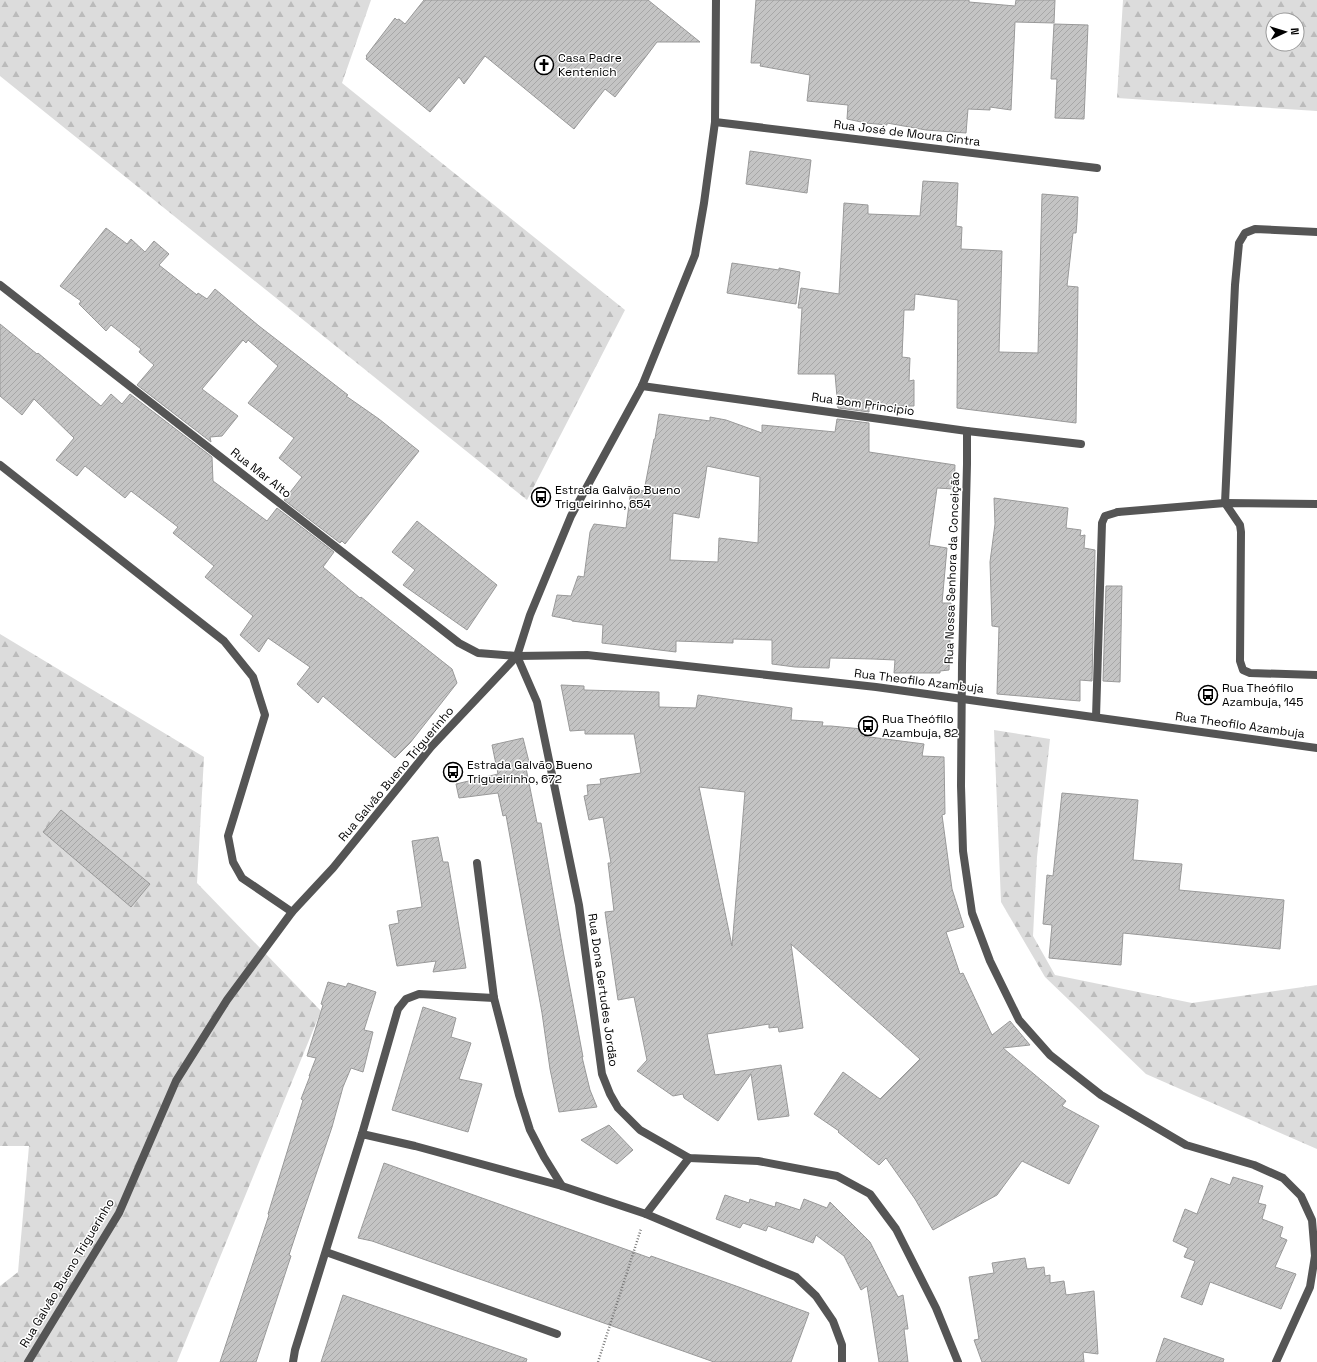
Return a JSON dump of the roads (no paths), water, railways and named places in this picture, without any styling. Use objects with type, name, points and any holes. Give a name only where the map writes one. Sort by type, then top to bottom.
[{"type":"street","name":"Rua Galvão Bueno Triguerinho","points":[[28,1362],[119,1213],[176,1081],[227,1000],[292,912],[333,868],[431,747],[517,656],[530,615],[571,516],[642,386],[695,255],[715,122],[716,0]]},
{"type":"street","name":"Rua José de Moura Cintra","points":[[715,122],[1097,168]]},
{"type":"street","points":[[1317,232],[1255,229],[1245,233],[1238,243],[1225,503],[1240,525],[1241,532],[1240,661],[1243,670],[1250,673],[1317,675]]},
{"type":"street","name":"Rua Mar Alto","points":[[0,285],[460,643],[478,653],[517,656]]},
{"type":"street","name":"Rua Bom Principio","points":[[642,386],[967,431],[1081,444]]},
{"type":"street","name":"Rua Nossa Senhora da Conceição","points":[[967,431],[961,698],[961,786],[963,851],[972,913],[990,961],[1019,1020],[1050,1055],[1101,1095],[1186,1145],[1254,1165],[1283,1178],[1301,1196],[1312,1220],[1315,1256],[1310,1287],[1276,1362]]},
{"type":"street","points":[[0,465],[224,641],[253,678],[265,715],[228,836],[233,862],[242,878],[292,912]]},
{"type":"street","points":[[1096,717],[1102,523],[1105,516],[1118,512],[1225,503],[1317,504]]},
{"type":"street","name":"Rua Theofilo Azambuja","points":[[517,656],[587,655],[860,685],[1317,748]]},
{"type":"street","name":"Rua Dona Gertudes Jordão","points":[[517,656],[537,702],[579,905],[602,1074],[610,1094],[618,1108],[640,1130],[689,1158],[758,1161],[837,1176],[870,1194],[896,1229],[936,1308],[958,1362]]},
{"type":"street","points":[[477,863],[494,998],[519,1095],[530,1130],[544,1157],[562,1186]]},
{"type":"street","points":[[293,1362],[295,1350],[362,1134],[398,1009],[406,999],[419,994],[494,998]]},
{"type":"street","points":[[362,1134],[415,1146],[562,1186],[646,1214],[796,1277],[816,1296],[833,1321],[842,1345],[842,1362]]},
{"type":"street","points":[[646,1214],[689,1158]]},
{"type":"street","points":[[326,1252],[557,1334]]},
{"type":"place","name":"Casa Padre Kentenich","points":[[544,65]]},
{"type":"place","name":"Estrada Galvão Bueno Trigueirinho, 654","points":[[541,497]]},
{"type":"place","name":"Rua Theófilo Azambuja, 145","points":[[1208,695]]},
{"type":"place","name":"Rua Theófilo Azambuja, 82","points":[[868,726]]},
{"type":"place","name":"Estrada Galvão Bueno Trigueirinho, 672","points":[[453,772]]}]
